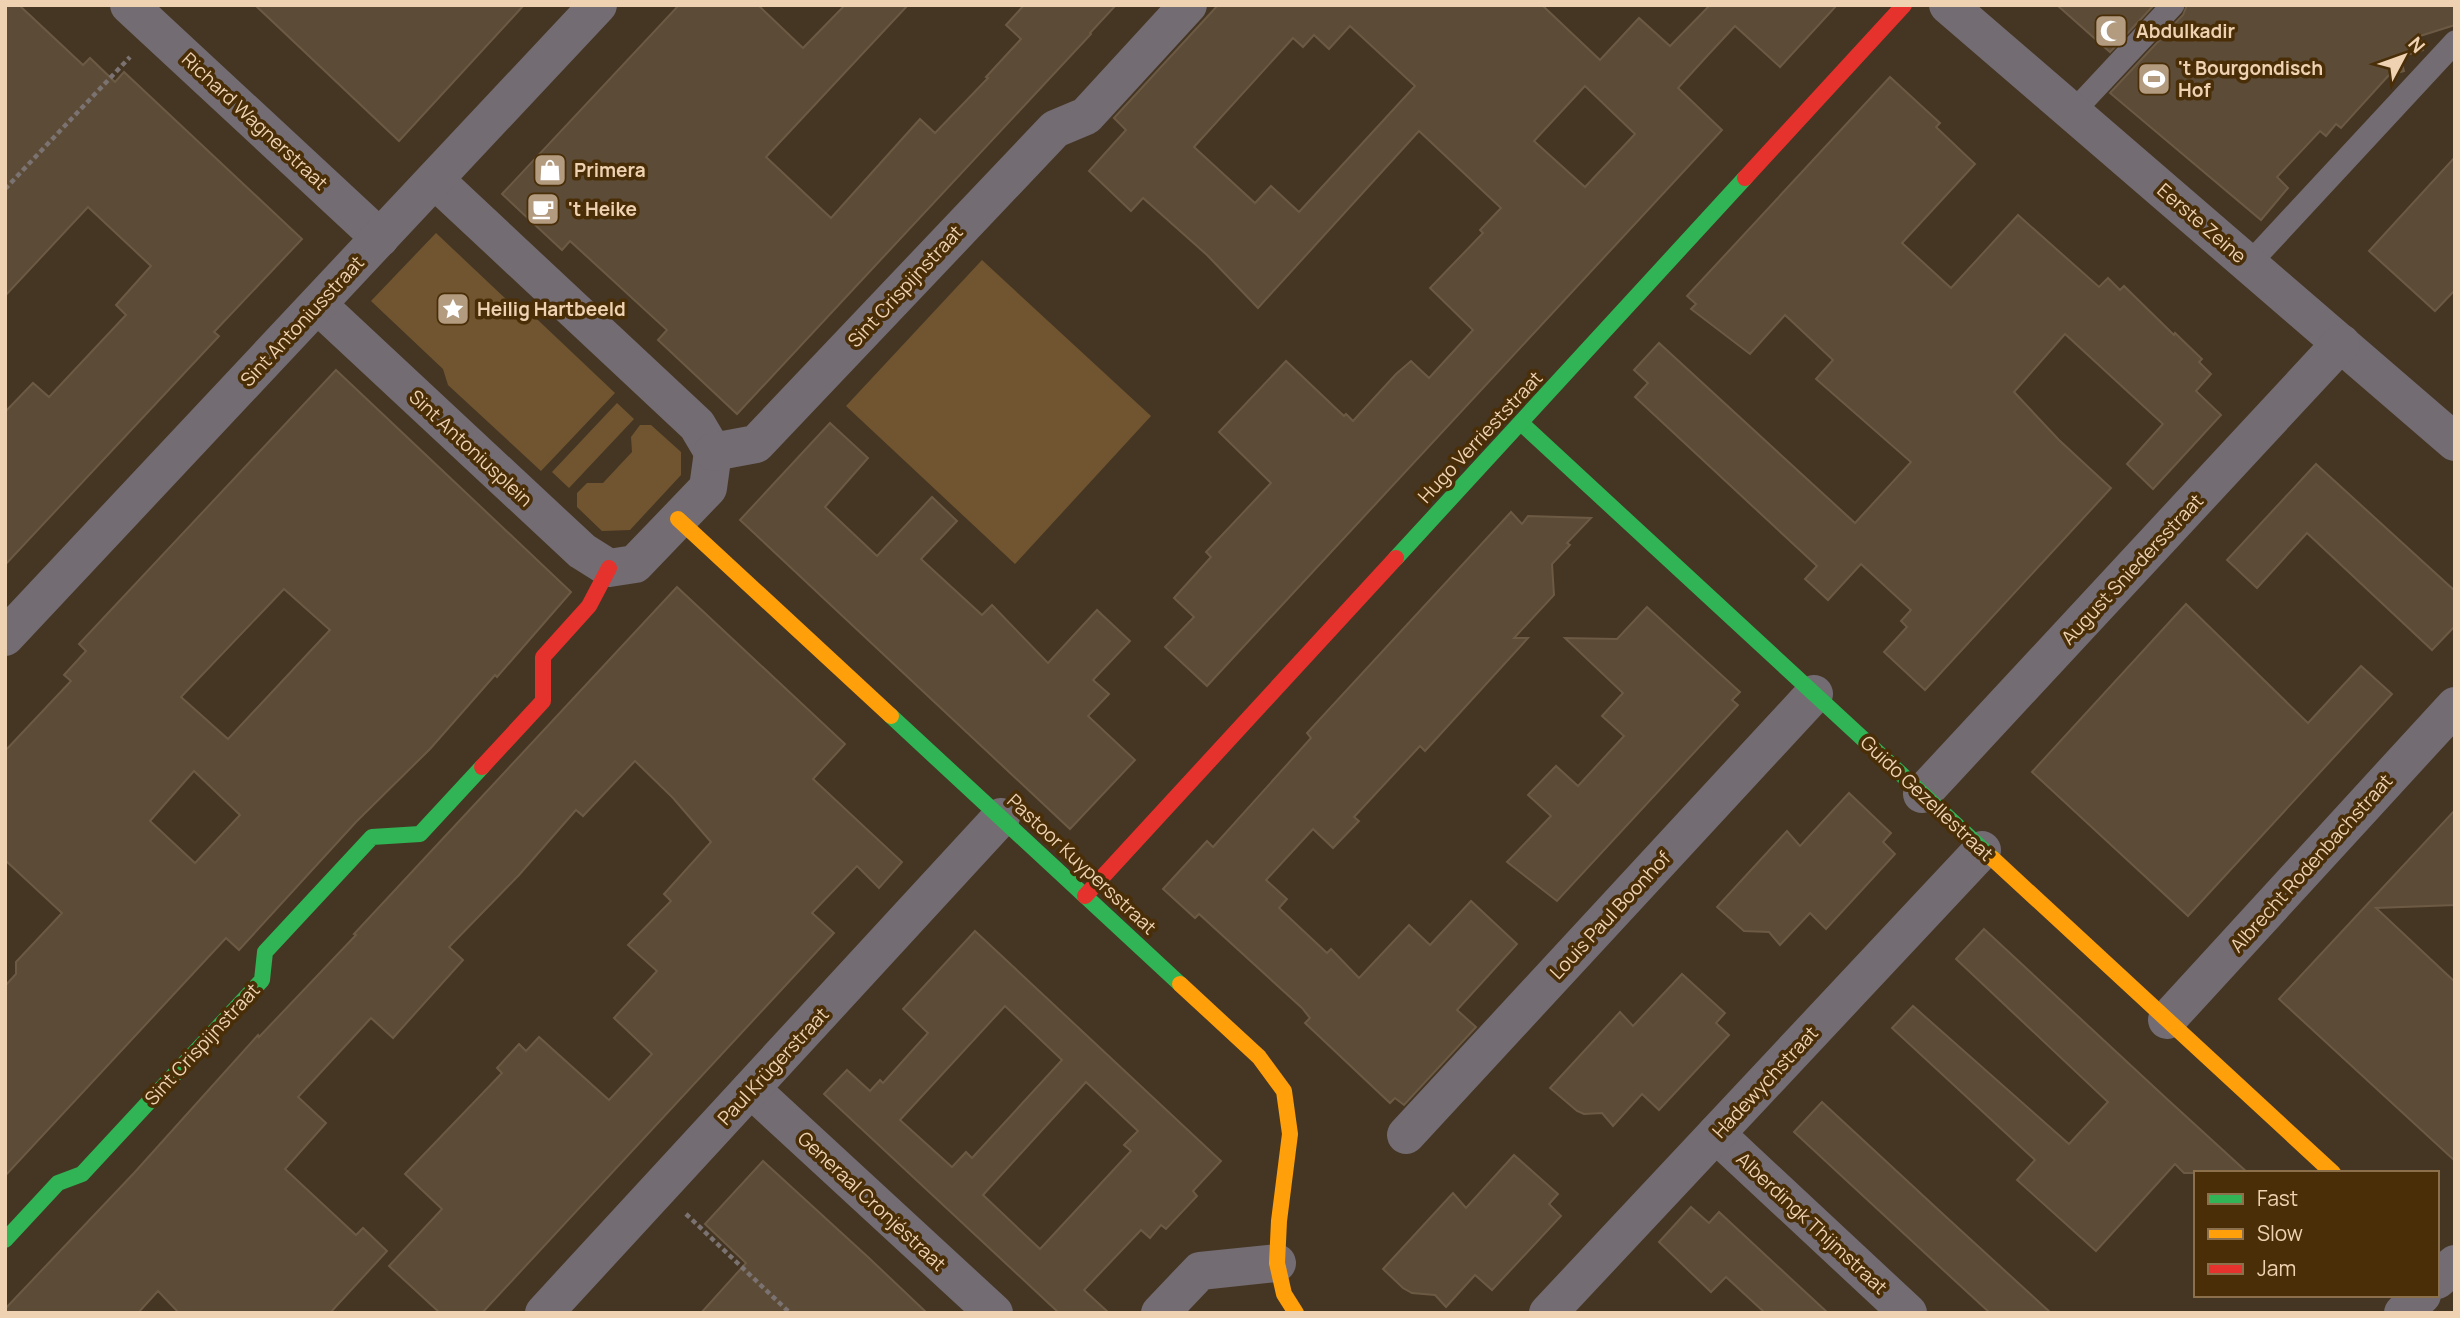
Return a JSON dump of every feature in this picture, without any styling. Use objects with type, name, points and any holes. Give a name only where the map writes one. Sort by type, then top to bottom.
[{"type":"street","name":"Sint Antoniusstraat","points":[[5,637],[598,5]]},
{"type":"street","name":"Sint Crispijnstraat","points":[[5,1240],[58,1183],[82,1174],[262,980],[265,952],[372,837],[420,835],[544,701],[542,657],[622,566],[678,519],[708,488],[713,452],[756,444],[1055,128],[1086,116],[1188,5]]},
{"type":"street","name":"Hugo Verrieststraat","points":[[1085,896],[1904,5]]},
{"type":"street","name":"Eerste Zeine","points":[[1948,5],[2455,443]]},
{"type":"street","name":"Richard Wagnerstraat","points":[[144,14],[380,238]]},
{"type":"street","points":[[435,180],[697,425],[713,452]]},
{"type":"street","name":"Sint Antoniusplein","points":[[318,304],[582,551],[622,566]]},
{"type":"street","name":"August Sniedersstraat","points":[[1922,794],[2341,343]]},
{"type":"street","name":"Guido Gezellestraat","points":[[1521,423],[2331,1171]]},
{"type":"street","name":"Pastoor Kuypersstraat","points":[[678,519],[1258,1057],[1284,1091],[1290,1133],[1279,1221],[1277,1263],[1283,1294],[1296,1313]]},
{"type":"street","name":"Louis Paul Boonhof","points":[[1406,1135],[1814,694]]},
{"type":"street","name":"Albrecht Rodenbachstraat","points":[[2167,1020],[2455,706]]},
{"type":"street","name":"Paul Krügerstraat","points":[[544,1313],[1001,817]]},
{"type":"street","name":"Hadewychstraat","points":[[1548,1313],[1982,850]]},
{"type":"street","name":"Generaal Cronjéstraat","points":[[751,1089],[994,1313]]},
{"type":"street","name":"Alberdingk Thijmstraat","points":[[1716,1134],[1908,1313]]},
{"type":"street","points":[[1160,1313],[1199,1271],[1277,1263]]},
{"type":"street","points":[[2403,1313],[2421,1297]]},
{"type":"lane","points":[[2073,112],[2173,5]]},
{"type":"lane","points":[[2249,264],[2455,41]]},
{"type":"path","points":[[5,189],[144,14]]},
{"type":"path","points":[[659,1188],[790,1313]]},
{"type":"shaded area","points":[[436,233],[508,301],[521,304],[615,393],[541,471],[448,385],[443,369],[371,301]]},
{"type":"shaded area","points":[[982,260],[1151,416],[1015,564],[846,406]]},
{"type":"shaded area","points":[[617,403],[634,419],[569,488],[552,472]]},
{"type":"shaded area","points":[[640,425],[651,425],[681,452],[681,475],[630,530],[602,531],[577,507],[577,493],[587,483],[603,483],[632,452],[631,437]]},
{"type":"building","points":[[5,5],[19,5],[83,65],[90,58],[115,82],[124,72],[302,239],[214,332],[219,336],[5,565],[5,412],[33,383],[49,397],[126,315],[116,305],[151,266],[88,207],[5,296]]},
{"type":"building","points":[[255,5],[524,5],[399,141]]},
{"type":"building","points":[[679,5],[758,5],[803,48],[845,5],[908,5],[766,157],[831,218],[920,119],[935,133],[988,78],[986,77],[1021,39],[1006,25],[1024,5],[1116,5],[737,414],[658,340],[667,330],[570,241],[562,250],[502,194]]},
{"type":"building","points":[[1218,5],[1542,5],[1600,60],[1639,18],[1670,46],[1710,5],[1837,5],[1780,67],[1735,26],[1708,55],[1678,88],[1722,130],[1207,686],[1165,647],[1194,617],[1174,598],[1211,557],[1206,552],[1271,483],[1219,432],[1286,361],[1344,416],[1346,414],[1353,421],[1411,361],[1429,378],[1473,330],[1430,288],[1483,233],[1480,230],[1501,208],[1419,131],[1258,308],[1207,255],[1143,198],[1131,211],[1089,171],[1126,130],[1114,118]],"holes":[[[1350,26],[1415,86],[1299,212],[1271,186],[1255,203],[1194,147],[1293,38],[1303,47],[1314,35],[1329,49]],[[1585,86],[1635,134],[1585,187],[1534,141]]]},
{"type":"building","name":"Abdulkadir","points":[[2057,5],[2154,5],[2110,52]]},
{"type":"building","points":[[2187,5],[2455,5],[2455,25],[2420,36],[2423,50],[2400,57],[2404,71],[2389,75],[2341,128],[2336,124],[2326,136],[2320,131],[2277,177],[2288,188],[2261,220],[2110,93],[2183,15]]},
{"type":"building","points":[[1890,77],[1940,123],[1936,127],[1975,164],[1902,243],[1951,288],[2018,215],[2099,287],[2108,278],[2120,290],[2124,286],[2202,359],[2199,362],[2211,374],[2196,391],[2221,415],[2153,489],[2127,464],[2163,424],[2065,334],[2014,392],[2059,440],[2111,488],[1925,690],[1884,652],[1907,627],[1901,621],[1911,610],[1861,564],[1828,600],[1805,579],[1817,566],[1635,397],[1648,383],[1634,370],[1659,343],[1855,523],[1911,462],[1816,379],[1833,360],[1785,315],[1750,354],[1691,309],[1696,304],[1687,296]]},
{"type":"building","points":[[2455,157],[2455,290],[2435,311],[2369,251]]},
{"type":"building","points":[[336,370],[571,592],[497,677],[495,675],[430,749],[356,822],[239,950],[226,938],[5,1176],[5,986],[16,974],[16,962],[62,913],[5,860],[5,751],[71,681],[64,675],[86,651],[79,644]],"holes":[[[284,589],[330,630],[228,739],[181,697]],[[194,771],[240,815],[195,863],[150,821]]]},
{"type":"building","points":[[830,423],[868,458],[825,507],[877,556],[932,497],[957,521],[921,559],[982,615],[992,605],[1048,663],[1097,610],[1130,641],[1093,680],[1109,694],[1088,716],[1135,760],[1070,829],[740,520]]},
{"type":"building","points":[[2316,464],[2455,591],[2455,626],[2432,650],[2307,533],[2257,588],[2227,560]]},
{"type":"building","points":[[1511,512],[1522,524],[1528,516],[1591,518],[1567,543],[1570,545],[1552,564],[1554,595],[1514,638],[1528,638],[1425,751],[1420,746],[1354,817],[1359,821],[1333,848],[1313,829],[1266,880],[1287,899],[1279,908],[1327,953],[1331,949],[1359,978],[1409,925],[1430,945],[1471,901],[1517,944],[1457,1010],[1476,1027],[1404,1105],[1395,1098],[1390,1103],[1305,1023],[1310,1018],[1302,1008],[1199,914],[1195,918],[1163,889],[1207,841],[1213,847],[1311,738],[1307,733]]},
{"type":"building","points":[[677,587],[845,744],[813,779],[902,862],[879,888],[857,866],[812,913],[834,933],[482,1313],[440,1313],[389,1266],[442,1209],[405,1174],[502,1073],[497,1068],[519,1044],[526,1051],[539,1037],[609,1100],[652,1054],[614,1018],[657,971],[628,945],[671,901],[664,894],[711,842],[673,798],[635,761],[583,816],[576,810],[519,875],[449,947],[463,960],[393,1038],[371,1018],[298,1097],[326,1123],[285,1169],[356,1235],[363,1228],[387,1251],[330,1313],[179,1313],[158,1291],[138,1313],[5,1313],[5,1309],[134,1173],[258,1035],[259,1037],[356,935],[354,934]]},
{"type":"building","points":[[2186,604],[2308,723],[2361,666],[2392,694],[2188,916],[2032,772]]},
{"type":"building","points":[[1647,607],[1740,692],[1732,700],[1738,705],[1557,901],[1507,862],[1551,816],[1528,795],[1556,766],[1578,786],[1624,736],[1602,716],[1623,693],[1565,638],[1617,639]]},
{"type":"building","points":[[1849,793],[1891,833],[1883,842],[1895,854],[1826,929],[1810,913],[1780,945],[1769,932],[1744,931],[1717,907],[1787,831],[1800,846]]},
{"type":"building","points":[[2455,810],[2455,905],[2376,908],[2455,982],[2455,1161],[2279,999]]},
{"type":"building","points":[[1984,929],[2246,1171],[2184,1173],[2175,1164],[2096,1251],[2017,1180],[2035,1160],[1892,1028],[1913,1006],[2069,1144],[2108,1102],[1956,959]]},
{"type":"building","points":[[975,931],[1221,1161],[1193,1191],[1197,1196],[1166,1229],[1161,1225],[1150,1238],[1141,1230],[1084,1290],[1109,1313],[1059,1313],[824,1094],[847,1070],[870,1091],[880,1080],[883,1083],[928,1033],[903,1009]],"holes":[[[1005,1006],[1062,1060],[972,1158],[966,1152],[952,1167],[900,1120]],[[1086,1082],[1138,1131],[1124,1145],[1131,1151],[1040,1249],[983,1195]]]},
{"type":"building","points":[[1682,974],[1725,1013],[1716,1023],[1729,1035],[1659,1110],[1642,1094],[1613,1126],[1602,1113],[1584,1114],[1577,1111],[1550,1088],[1620,1012],[1633,1026]]},
{"type":"building","points":[[1822,1102],[2051,1313],[1990,1313],[1953,1279],[1794,1132]]},
{"type":"building","points":[[1514,1155],[1558,1194],[1549,1204],[1561,1216],[1492,1290],[1475,1275],[1446,1307],[1435,1295],[1412,1293],[1403,1288],[1383,1269],[1453,1193],[1466,1208]]},
{"type":"building","points":[[763,1161],[927,1313],[701,1313],[746,1263],[705,1224]]},
{"type":"building","points":[[1691,1207],[1709,1223],[1719,1212],[1828,1313],[1765,1313],[1726,1277],[1711,1292],[1659,1242]]},
{"type":"traffic: fast","points":[[1396,558],[1745,178]]},
{"type":"traffic: fast","points":[[1521,423],[1992,858]]},
{"type":"traffic: fast","points":[[891,716],[1180,984]]},
{"type":"traffic: fast","points":[[5,1240],[58,1183],[82,1174],[262,980],[265,952],[372,837],[420,834],[482,767]]},
{"type":"traffic: slow","points":[[678,519],[891,716]]},
{"type":"traffic: slow","points":[[1992,858],[2331,1171]]},
{"type":"traffic: slow","points":[[1180,984],[1259,1057],[1284,1091],[1290,1134],[1279,1221],[1277,1263],[1284,1294],[1296,1313]]},
{"type":"traffic: jam","points":[[1745,178],[1904,5]]},
{"type":"traffic: jam","points":[[1085,896],[1396,558]]},
{"type":"traffic: jam","points":[[482,767],[543,701],[543,657],[589,606],[609,568]]},
{"type":"place","name":"Abdulkadir","points":[[2111,31]]},
{"type":"place","name":"'t Bourgondisch Hof","points":[[2154,79]]},
{"type":"place","name":"Primera","points":[[550,170]]},
{"type":"place","name":"'t Heike","points":[[543,209]]},
{"type":"place","name":"Heilig Hartbeeld","points":[[453,309]]}]
